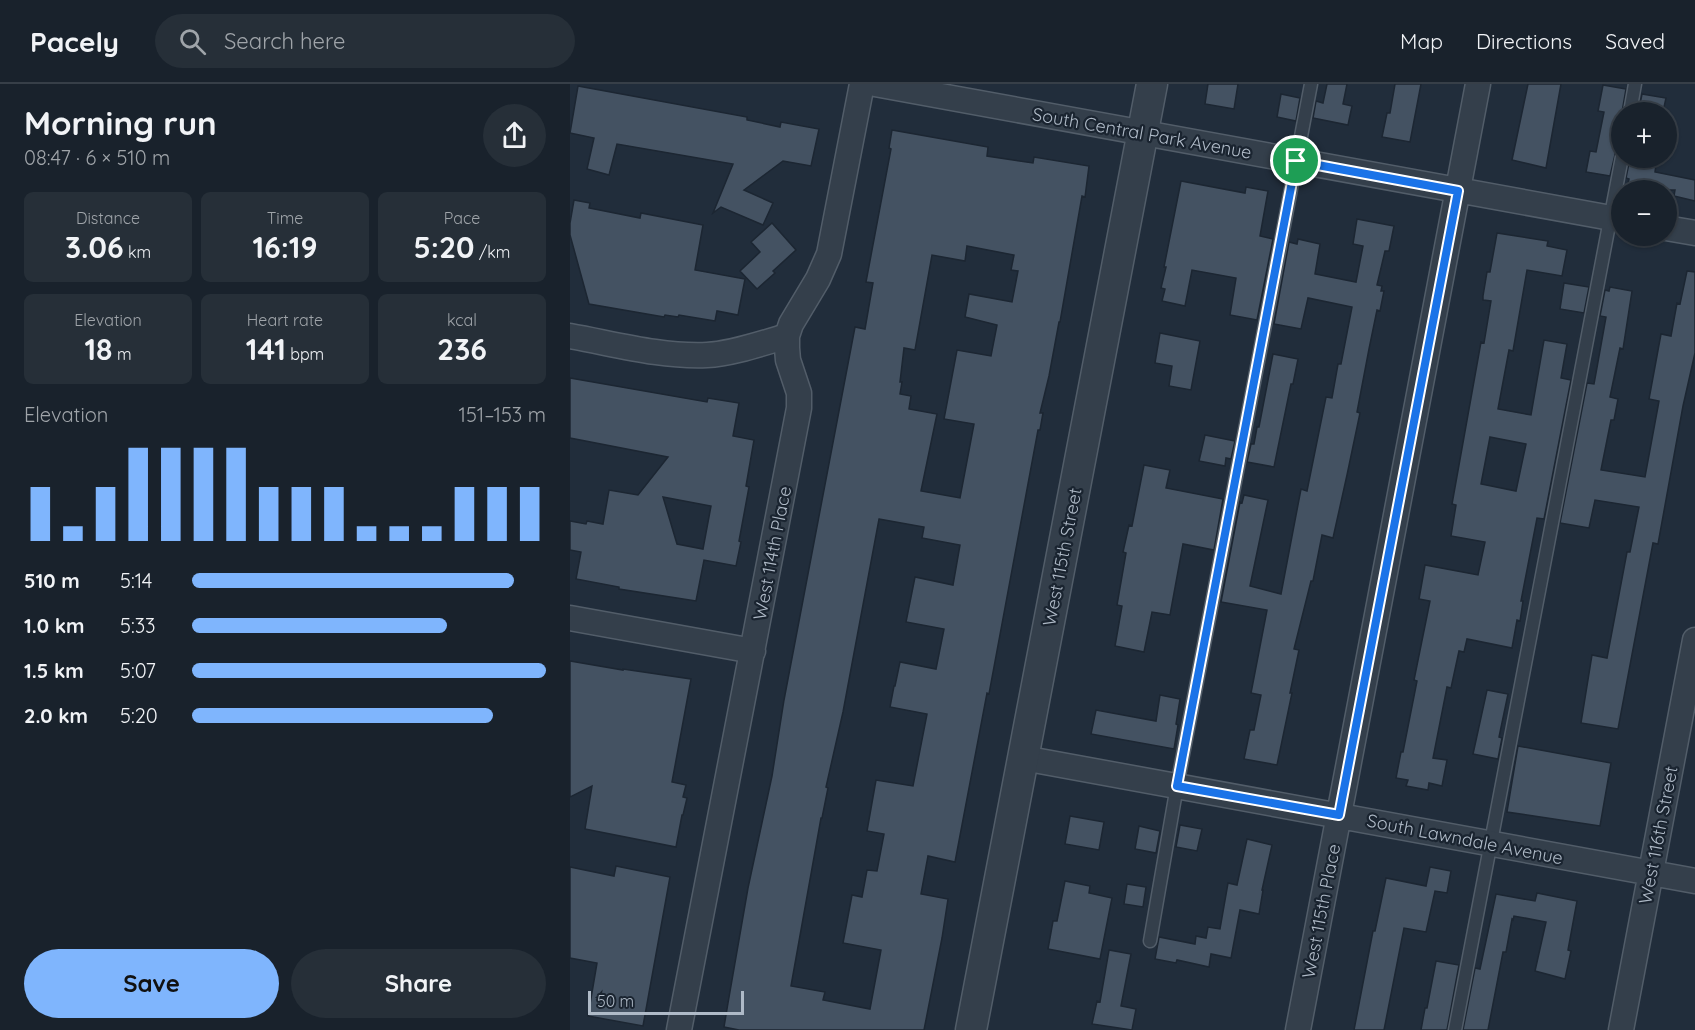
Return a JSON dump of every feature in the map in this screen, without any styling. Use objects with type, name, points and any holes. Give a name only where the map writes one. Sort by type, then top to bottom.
[{"type":"street","name":"West 114th Place","points":[[678,1030],[799,408],[799,393],[788,360],[788,336],[791,324],[818,279],[829,254],[862,84]]},
{"type":"street","name":"South Central Park Avenue","points":[[874,84],[1611,218]]},
{"type":"street","name":"West 115th Street","points":[[971,1030],[1152,84]]},
{"type":"street","name":"West 115th Place","points":[[1298,1030],[1478,84]]},
{"type":"street","points":[[1677,230],[1695,233]]},
{"type":"street","points":[[570,336],[668,353],[708,355],[788,336]]},
{"type":"street","points":[[570,618],[753,651]]},
{"type":"street","name":"West 116th Street","points":[[1621,1030],[1695,640]]},
{"type":"street","name":"South Lawndale Avenue","points":[[1023,758],[1695,881]]},
{"type":"lane","points":[[1150,941],[1177,786],[1311,84]]},
{"type":"lane","points":[[1632,102],[1635,84]]},
{"type":"lane","points":[[1455,1030],[1490,844],[1611,244]]},
{"type":"building","points":[[1208,84],[1238,84],[1234,109],[1205,104]]},
{"type":"building","points":[[1327,84],[1347,84],[1343,104],[1352,106],[1348,125],[1313,118],[1316,101],[1323,103]]},
{"type":"building","points":[[1395,84],[1421,84],[1410,142],[1382,137],[1387,113],[1390,113]]},
{"type":"building","points":[[1528,84],[1561,84],[1546,168],[1512,160]]},
{"type":"building","points":[[1603,85],[1626,89],[1624,102],[1611,102],[1610,176],[1586,172],[1590,151],[1596,152],[1604,112],[1598,111]]},
{"type":"building","points":[[578,86],[747,117],[747,120],[780,127],[781,122],[819,129],[811,166],[783,161],[744,190],[773,203],[763,225],[721,207],[713,213],[733,164],[617,144],[609,175],[587,169],[594,138],[570,133]]},
{"type":"building","points":[[1281,94],[1300,98],[1296,121],[1277,117]]},
{"type":"building","points":[[1642,94],[1666,98],[1665,102],[1640,102]]},
{"type":"building","points":[[892,130],[988,147],[987,156],[1033,163],[1034,157],[1089,166],[1085,197],[1082,196],[1060,322],[1040,413],[1043,413],[1040,430],[1038,430],[955,862],[928,856],[921,894],[948,899],[924,1030],[739,1030],[724,1027],[728,1003],[855,327],[865,329],[873,283],[866,282],[891,149],[889,148]],"holes":[[[967,246],[1014,255],[1011,270],[1018,271],[1012,302],[969,294],[965,317],[997,325],[991,356],[957,350],[944,419],[974,424],[960,498],[921,491],[937,414],[909,409],[911,396],[900,394],[902,382],[900,382],[904,348],[915,350],[932,255],[965,261]],[[879,519],[924,527],[922,538],[960,545],[953,585],[915,577],[906,622],[944,629],[936,669],[900,662],[894,686],[890,707],[927,714],[913,786],[876,780],[867,831],[884,834],[877,871],[867,870],[862,897],[852,895],[843,943],[881,950],[870,1009],[823,1000],[825,992],[791,986],[828,788],[826,787],[843,712]]]},
{"type":"building","points":[[1628,168],[1656,168],[1655,172],[1695,180],[1695,201],[1677,197],[1677,180],[1629,180],[1626,178]]},
{"type":"building","points":[[1181,181],[1245,193],[1246,187],[1268,191],[1260,236],[1273,239],[1257,320],[1230,315],[1236,278],[1192,270],[1185,306],[1162,301],[1165,289],[1161,288],[1166,267],[1164,267]]},
{"type":"building","points":[[574,200],[590,203],[589,208],[640,218],[641,213],[703,225],[695,270],[745,279],[738,315],[717,311],[715,321],[679,315],[678,317],[665,315],[664,317],[589,304],[570,235]]},
{"type":"building","points":[[1357,219],[1394,226],[1389,251],[1385,251],[1377,285],[1382,286],[1381,291],[1384,291],[1380,311],[1377,310],[1357,412],[1360,413],[1333,538],[1322,535],[1313,581],[1311,581],[1294,649],[1299,650],[1277,765],[1244,759],[1250,730],[1254,730],[1261,695],[1251,693],[1267,610],[1221,602],[1240,502],[1242,503],[1244,495],[1268,500],[1250,586],[1281,594],[1301,489],[1307,491],[1326,397],[1332,398],[1352,307],[1308,298],[1301,329],[1274,324],[1289,242],[1297,244],[1298,239],[1320,244],[1315,274],[1356,282],[1363,246],[1353,244]]},
{"type":"building","points":[[772,223],[796,250],[757,289],[740,271],[760,252],[751,242]]},
{"type":"building","points":[[1497,233],[1548,241],[1547,246],[1567,250],[1562,276],[1527,270],[1513,351],[1509,350],[1498,409],[1531,415],[1544,340],[1567,344],[1561,378],[1571,380],[1544,519],[1537,518],[1521,601],[1523,601],[1520,621],[1517,620],[1512,648],[1467,639],[1464,652],[1459,651],[1451,688],[1447,687],[1433,758],[1447,760],[1442,786],[1429,783],[1428,790],[1406,786],[1408,780],[1396,778],[1417,681],[1414,680],[1430,601],[1419,599],[1425,565],[1478,575],[1485,542],[1451,536],[1456,505],[1452,504],[1481,342],[1484,343],[1491,301],[1483,300],[1487,272],[1490,272]],"holes":[[[1490,437],[1526,444],[1516,491],[1481,484]]]},
{"type":"building","points":[[1687,271],[1695,272],[1695,353],[1658,544],[1653,543],[1618,729],[1581,723],[1592,655],[1607,658],[1627,552],[1630,552],[1639,507],[1595,500],[1589,528],[1560,523],[1587,383],[1594,384],[1606,317],[1600,316],[1605,290],[1609,291],[1610,287],[1632,291],[1623,349],[1620,348],[1610,397],[1618,399],[1614,420],[1611,420],[1601,470],[1645,477],[1659,401],[1649,399],[1661,334],[1671,336],[1677,303],[1680,304]]},
{"type":"building","points":[[1564,283],[1589,287],[1584,313],[1560,309]]},
{"type":"building","points":[[1160,333],[1200,341],[1191,390],[1169,386],[1172,366],[1155,363]]},
{"type":"building","points":[[1273,354],[1298,359],[1274,467],[1247,462],[1251,444],[1254,444],[1257,427],[1259,427]]},
{"type":"building","points":[[570,378],[707,402],[708,398],[739,403],[733,436],[754,440],[736,566],[704,560],[696,601],[619,589],[619,587],[576,579],[581,552],[570,550],[570,521],[603,524],[609,490],[638,495],[668,457],[570,438]],"holes":[[[663,497],[711,506],[703,549],[677,544]]]},
{"type":"building","points":[[1205,435],[1235,441],[1231,459],[1226,458],[1225,466],[1199,461]]},
{"type":"building","points":[[1144,465],[1170,470],[1166,488],[1223,499],[1214,550],[1183,544],[1170,615],[1152,612],[1144,652],[1115,646],[1122,606],[1117,605],[1126,553],[1123,552],[1129,525],[1132,526]]},
{"type":"building","points":[[570,661],[691,679],[672,782],[686,785],[683,797],[687,798],[676,847],[585,829],[592,786],[570,797]]},
{"type":"building","points":[[1487,690],[1508,694],[1499,737],[1502,738],[1498,759],[1473,754]]},
{"type":"building","points":[[1160,695],[1180,699],[1174,749],[1091,734],[1096,710],[1156,721]]},
{"type":"building","points":[[1518,746],[1611,763],[1600,826],[1507,812]]},
{"type":"building","points":[[1070,816],[1104,822],[1099,850],[1065,844]]},
{"type":"building","points":[[1180,825],[1202,829],[1197,851],[1176,847]]},
{"type":"building","points":[[1139,826],[1160,831],[1156,853],[1135,849]]},
{"type":"building","points":[[1247,839],[1272,845],[1259,914],[1240,910],[1231,958],[1211,954],[1209,967],[1177,960],[1176,963],[1155,959],[1159,937],[1195,944],[1196,936],[1206,938],[1208,927],[1220,929],[1228,883],[1237,885]]},
{"type":"building","points":[[616,866],[670,877],[643,1026],[588,1016],[597,963],[570,958],[570,867],[614,876]]},
{"type":"building","points":[[1430,867],[1451,871],[1447,893],[1435,891],[1426,932],[1404,928],[1384,1030],[1354,1030],[1373,931],[1375,931],[1386,878],[1426,886]]},
{"type":"building","points":[[1065,881],[1090,886],[1089,893],[1112,898],[1100,959],[1048,949],[1053,921],[1057,921]]},
{"type":"building","points":[[1127,884],[1146,887],[1143,907],[1124,904]]},
{"type":"building","points":[[1537,893],[1577,901],[1565,979],[1535,971],[1546,922],[1514,916],[1506,952],[1503,952],[1488,1030],[1463,1030],[1475,968],[1480,969],[1496,894],[1535,901]]},
{"type":"building","points":[[1109,950],[1131,954],[1121,1006],[1136,1009],[1132,1030],[1092,1024],[1097,1001],[1100,1002]]},
{"type":"building","points":[[1436,961],[1459,965],[1447,1030],[1421,1030],[1425,1008],[1427,1008]]},
{"type":"route","points":[[1296,161],[1458,191],[1339,815],[1177,786],[1296,161]]}]
